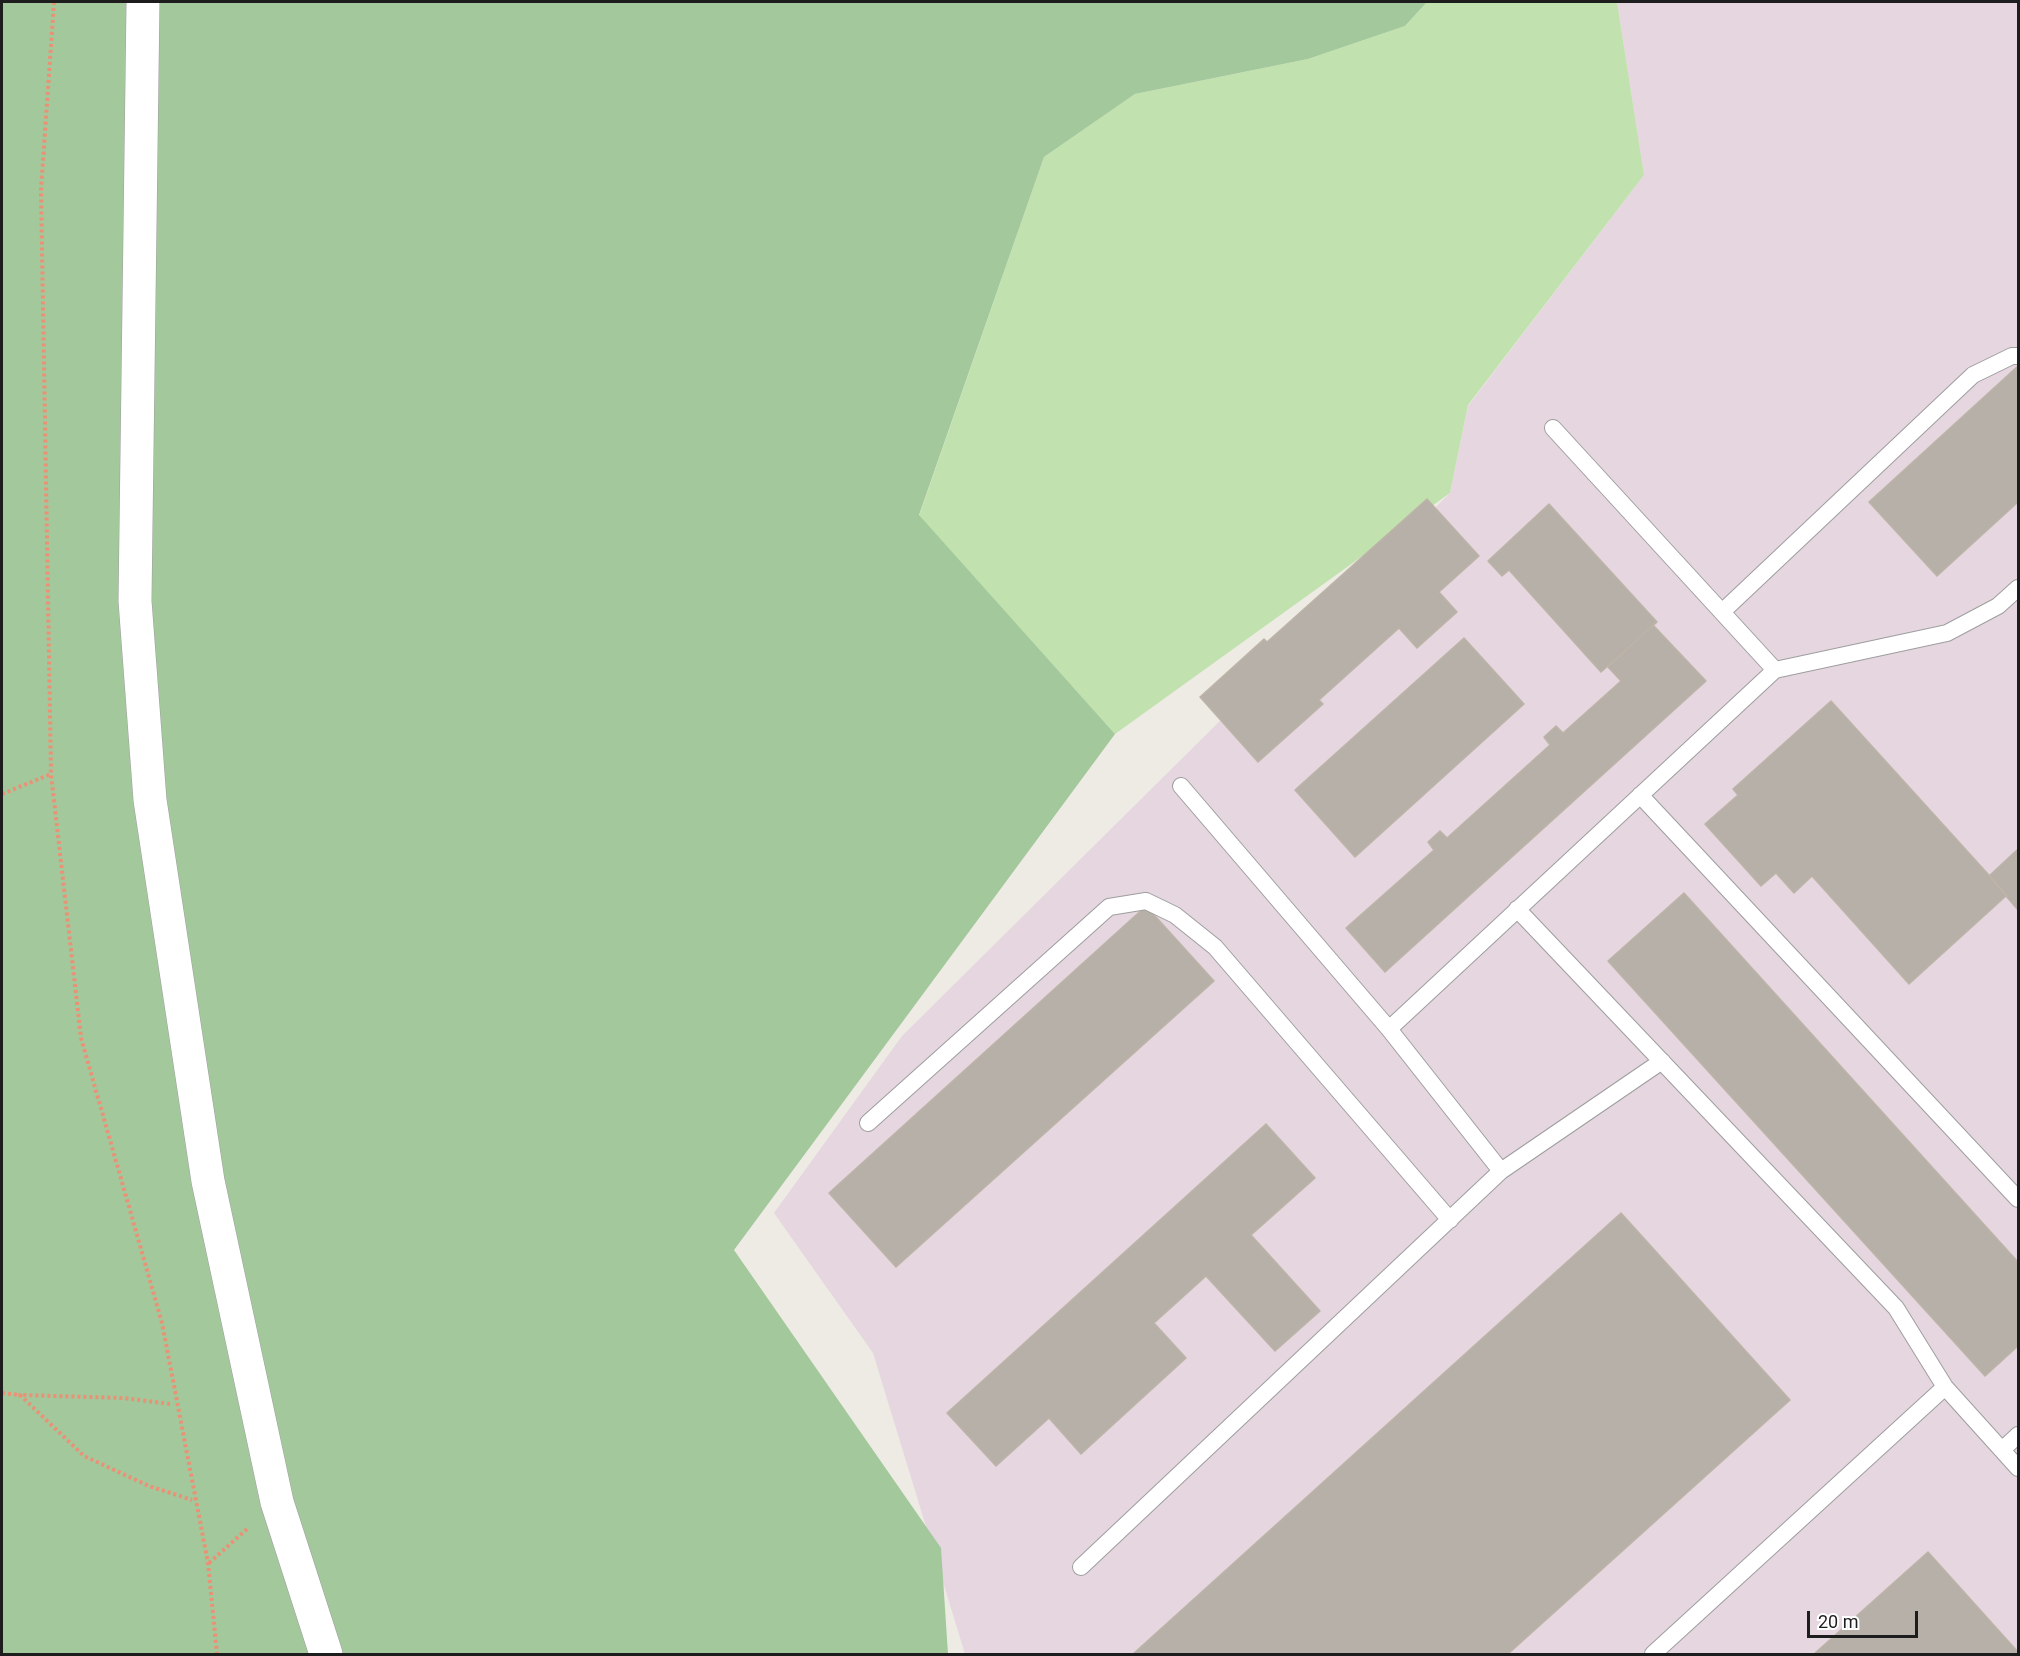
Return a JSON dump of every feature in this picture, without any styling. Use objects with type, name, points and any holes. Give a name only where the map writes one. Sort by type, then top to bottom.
[{"type":"street","points":[[143,2],[135,601],[150,800],[208,1181],[277,1502],[326,1654]]},
{"type":"lane","points":[[1722,612],[1973,375],[2012,356],[2019,356]]},
{"type":"lane","points":[[1553,428],[1775,670]]},
{"type":"lane","points":[[1389,1029],[1775,670],[1947,633],[1998,606],[2019,588]]},
{"type":"lane","points":[[1181,786],[1389,1029],[1502,1171]]},
{"type":"lane","points":[[1640,795],[2019,1199]]},
{"type":"lane","points":[[868,1123],[1109,907],[1146,901],[1175,915],[1215,947],[1450,1220]]},
{"type":"lane","points":[[1517,909],[1896,1308],[1945,1386],[2019,1468]]},
{"type":"lane","points":[[1081,1567],[1502,1171],[1662,1061]]},
{"type":"lane","points":[[1653,1654],[1945,1386]]},
{"type":"lane","points":[[2002,1450],[2019,1435]]},
{"type":"path","points":[[54,2],[41,190],[51,774],[81,1038],[162,1323],[208,1563],[217,1654]]},
{"type":"path","points":[[2,794],[51,774]]},
{"type":"path","points":[[2,1393],[123,1398],[170,1404]]},
{"type":"path","points":[[20,1395],[84,1456],[149,1486],[192,1500]]},
{"type":"path","points":[[208,1563],[277,1502]]},
{"type":"shaded area","points":[[1617,2],[2018,2],[2018,1654],[965,1654],[873,1353],[774,1213],[902,1036],[1450,493],[1468,406],[1644,175]]},
{"type":"green space","points":[[2,2],[1427,2],[1405,26],[1308,59],[1135,94],[1044,157],[919,515],[1115,734],[734,1250],[941,1548],[948,1654],[2,1654]]},
{"type":"green space","points":[[1427,2],[1617,2],[1644,175],[1468,405],[1450,493],[1115,734],[919,516],[1044,157],[1135,94],[1308,59],[1405,26]]},
{"type":"building","points":[[2018,366],[2018,502],[1937,576],[1869,502]]},
{"type":"building","points":[[1427,499],[1479,556],[1439,592],[1457,612],[1417,648],[1399,628],[1319,700],[1323,704],[1258,762],[1200,697],[1264,639],[1267,642]]},
{"type":"building","points":[[1549,504],[1657,622],[1601,672],[1509,570],[1502,576],[1488,561]]},
{"type":"building","points":[[1653,625],[1706,681],[1385,972],[1346,928],[1434,850],[1428,842],[1440,831],[1447,838],[1550,745],[1544,737],[1556,726],[1563,733],[1621,681],[1608,667]]},
{"type":"building","points":[[1464,638],[1524,704],[1355,857],[1295,790]]},
{"type":"building","points":[[1831,701],[2007,895],[1909,984],[1812,876],[1794,893],[1776,873],[1761,886],[1705,824],[1738,795],[1733,789]]},
{"type":"building","points":[[2018,849],[2018,910],[1989,876]]},
{"type":"building","points":[[1684,893],[2018,1262],[2018,1346],[1985,1376],[1608,961]]},
{"type":"building","points":[[1146,906],[1214,981],[896,1267],[829,1193]]},
{"type":"building","points":[[1266,1124],[1315,1178],[1251,1235],[1320,1311],[1275,1351],[1206,1276],[1154,1323],[1186,1358],[1081,1454],[1049,1418],[996,1466],[947,1413]]},
{"type":"building","points":[[1621,1213],[1790,1400],[1508,1654],[1133,1654]]},
{"type":"building","points":[[1928,1552],[2018,1654],[1814,1654]]}]
